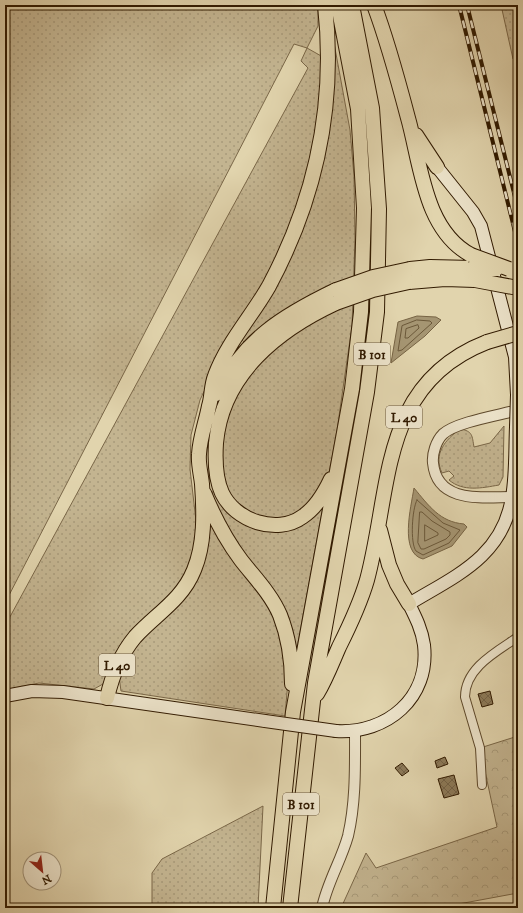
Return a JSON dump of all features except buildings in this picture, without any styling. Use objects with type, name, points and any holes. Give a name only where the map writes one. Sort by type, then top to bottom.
[{"type":"highway","points":[[210,405],[214,377],[226,352],[268,288],[288,248],[306,202],[325,112],[328,66],[325,5]]},
{"type":"highway","name":"B 101","points":[[273,908],[293,712],[352,389],[362,312],[364,208],[358,109],[338,5]]},
{"type":"highway","name":"B 101","points":[[290,908],[313,701],[367,392],[377,312],[379,215],[372,108],[352,5]]},
{"type":"highway","points":[[374,5],[409,121],[412,142],[435,216],[473,267],[518,288]]},
{"type":"highway","points":[[409,121],[422,147],[437,167]]},
{"type":"highway","name":"L 40","points":[[107,698],[116,666],[129,645],[180,594],[194,570],[202,540],[202,487],[199,455],[202,432],[210,405],[223,380],[239,357],[257,338],[277,322],[302,306],[336,296],[373,277],[410,276],[430,267],[473,267]]},
{"type":"highway","points":[[473,267],[513,271]]},
{"type":"highway","points":[[336,296],[282,334],[249,364],[234,384],[223,407],[217,432],[215,456],[222,494],[233,508],[244,517],[261,524],[284,525],[302,518],[318,502],[338,466]]},
{"type":"highway","name":"L 40","points":[[409,604],[397,584],[389,565],[383,537],[379,528],[394,444],[404,416],[412,403],[440,370],[469,350],[487,342],[518,334]]},
{"type":"highway","points":[[202,487],[219,526],[241,559],[262,585],[280,614],[288,639],[292,662],[293,712]]},
{"type":"highway","points":[[313,701],[329,673],[339,648],[358,610],[367,580],[379,528]]},
{"type":"main road","points":[[409,604],[460,574],[488,552],[505,527],[515,498],[517,395],[515,357],[483,231],[473,212],[437,167]]},
{"type":"main road","name":"L 40","points":[[5,696],[32,691],[47,691],[107,698],[336,731],[355,731],[378,725],[395,714],[409,701],[419,683],[424,662],[424,644],[420,628],[409,604]]},
{"type":"street","points":[[515,498],[467,497],[450,491],[440,482],[435,472],[433,459],[436,446],[442,434],[474,421],[518,410]]},
{"type":"street","points":[[482,785],[480,748],[465,697],[465,688],[468,680],[477,668],[490,656],[518,637]]},
{"type":"street","points":[[322,908],[326,891],[344,849],[350,824],[354,787],[355,731]]},
{"type":"green space","points":[[5,5],[318,5],[318,26],[307,48],[294,44],[5,603]]},
{"type":"green space","points":[[501,5],[518,5],[518,56],[513,59]]},
{"type":"green space","points":[[332,32],[350,130],[354,176],[355,238],[352,326],[337,430],[297,648],[287,659],[288,681],[285,716],[121,691],[119,676],[136,644],[181,601],[213,491],[222,474],[221,432],[235,395],[259,359],[242,340],[301,226]]},
{"type":"green space","points":[[307,48],[323,57],[322,102],[310,167],[294,222],[266,280],[218,362],[200,400],[191,435],[190,469],[198,538],[189,569],[177,589],[119,650],[103,684],[94,689],[39,683],[5,690],[5,626],[308,68],[301,61]]},
{"type":"green space","points":[[504,426],[503,477],[499,485],[466,488],[454,484],[449,480],[454,476],[449,471],[442,473],[439,460],[442,448],[445,443],[460,429],[470,433],[474,447],[490,443]]},
{"type":"green space","points":[[518,736],[518,893],[437,908],[341,908],[366,853],[376,868],[497,827],[480,748]]},
{"type":"green space","points":[[263,806],[258,908],[152,908],[152,873],[162,859]]},
{"type":"water","points":[[417,316],[436,317],[441,320],[425,336],[391,363],[398,322]]},
{"type":"water","points":[[414,488],[436,512],[448,520],[464,524],[467,527],[452,546],[423,559],[416,555],[411,548],[409,539],[409,517]]},
{"type":"railway","points":[[459,5],[518,244]]},
{"type":"railway","points":[[467,5],[518,209]]}]
